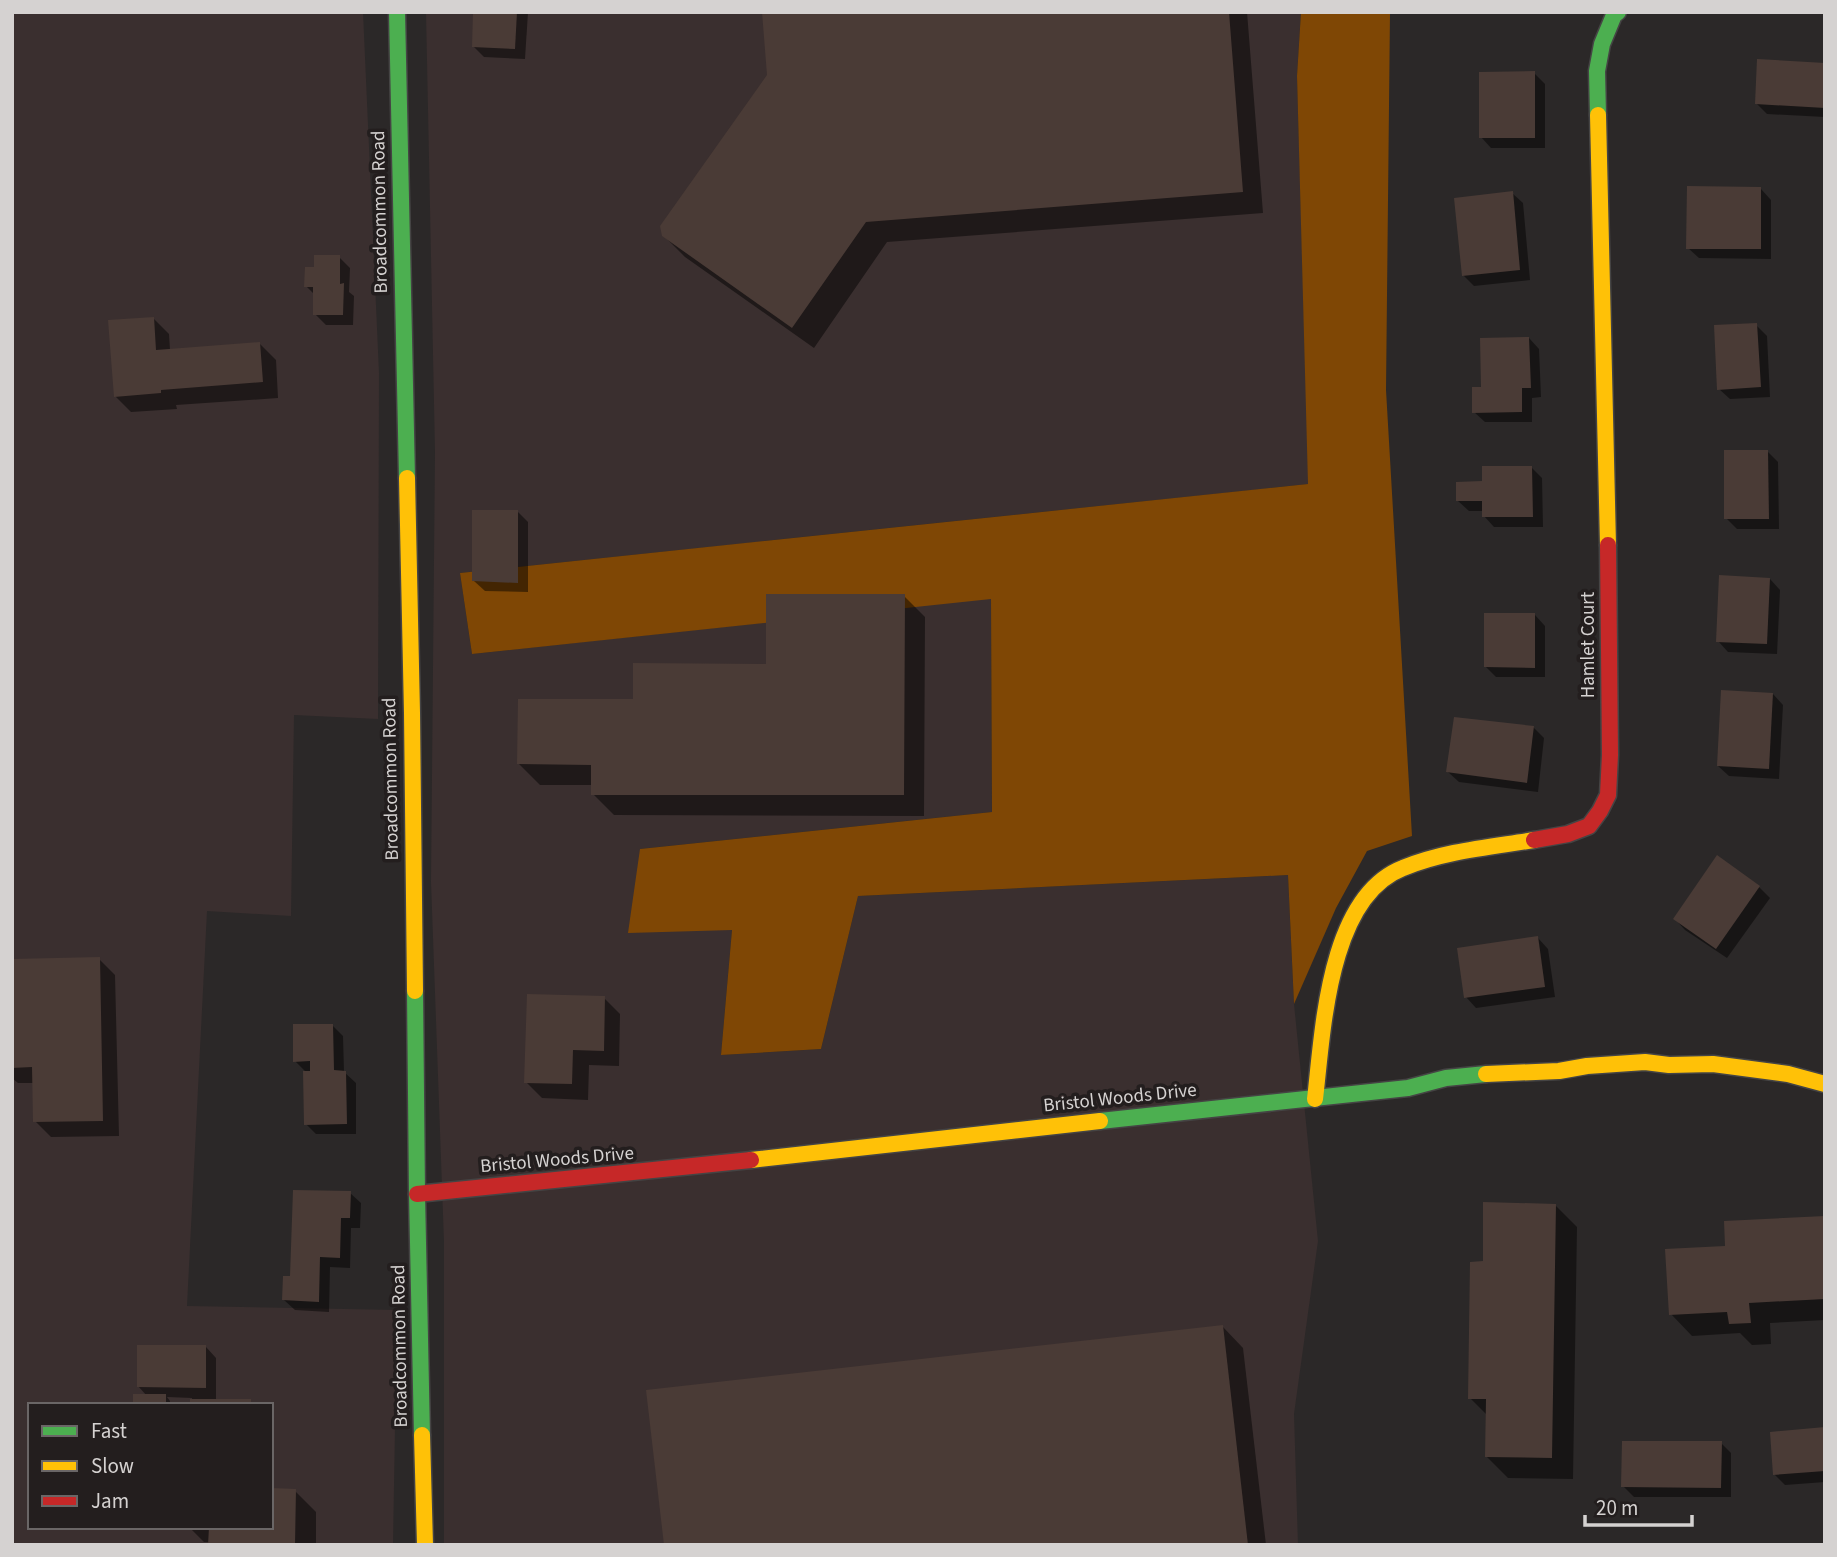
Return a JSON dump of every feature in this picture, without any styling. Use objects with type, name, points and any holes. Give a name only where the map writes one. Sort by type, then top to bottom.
[{"type":"street","name":"Broadcommon Road","points":[[397,12],[425,1545]]},
{"type":"street","name":"Hamlet Court","points":[[1315,1099],[1326,1008],[1336,960],[1347,928],[1363,899],[1384,878],[1402,867],[1454,853],[1568,834],[1589,827],[1608,794],[1608,515],[1597,71],[1602,44],[1614,15],[1618,12]]},
{"type":"street","name":"Bristol Woods Drive","points":[[417,1194],[637,1173],[1315,1099],[1408,1088],[1446,1079],[1501,1072],[1559,1071],[1645,1062],[1669,1065],[1713,1064],[1788,1074],[1825,1084]]},
{"type":"shaded area","points":[[12,12],[363,12],[379,373],[378,719],[294,715],[291,916],[207,911],[187,1306],[397,1310],[393,1545],[12,1545]]},
{"type":"shaded area","points":[[426,12],[1301,12],[1297,76],[1309,484],[460,573],[472,654],[991,598],[992,812],[640,849],[732,930],[721,1055],[821,1049],[858,896],[1288,875],[1294,1004],[1318,1241],[1294,1414],[1298,1545],[444,1545],[444,1242],[431,882],[435,452]]},
{"type":"shaded area","points":[[1301,12],[1390,12],[1386,390],[1412,836],[1367,851],[1336,908],[1294,1004],[1288,875],[858,896],[821,1049],[721,1055],[732,930],[628,933],[640,849],[992,812],[991,599],[472,654],[460,573],[1308,484],[1297,76]]},
{"type":"building","points":[[473,12],[517,12],[515,49],[472,47]]},
{"type":"building","points":[[762,12],[1229,12],[1243,192],[866,222],[792,328],[662,236],[660,226],[767,75]]},
{"type":"building","points":[[1757,59],[1825,63],[1825,108],[1755,104]]},
{"type":"building","points":[[1535,71],[1535,138],[1479,138],[1479,72]]},
{"type":"building","points":[[1687,186],[1761,187],[1761,249],[1686,249]]},
{"type":"building","points":[[1513,191],[1520,270],[1462,276],[1454,198]]},
{"type":"building","points":[[314,255],[340,255],[340,284],[344,283],[343,315],[313,315],[313,287],[304,287],[305,267],[314,267]]},
{"type":"building","points":[[154,317],[156,350],[260,342],[263,382],[161,390],[161,393],[114,397],[108,320]]},
{"type":"building","points":[[1757,323],[1761,387],[1717,390],[1714,325]]},
{"type":"building","points":[[1529,337],[1531,388],[1522,388],[1522,412],[1472,413],[1472,387],[1481,387],[1480,338]]},
{"type":"building","points":[[1724,450],[1768,450],[1769,519],[1724,519]]},
{"type":"building","points":[[1482,466],[1532,466],[1533,517],[1482,517],[1482,501],[1456,501],[1456,482],[1482,481]]},
{"type":"building","points":[[472,510],[518,510],[518,583],[472,581]]},
{"type":"building","points":[[1719,575],[1770,578],[1767,644],[1716,642]]},
{"type":"building","points":[[766,594],[905,594],[904,795],[591,795],[591,765],[517,764],[518,699],[633,699],[633,663],[766,664]]},
{"type":"building","points":[[1484,613],[1535,613],[1535,668],[1484,667]]},
{"type":"building","points":[[1721,690],[1773,693],[1769,769],[1717,766]]},
{"type":"building","points":[[1454,717],[1534,726],[1527,783],[1446,772]]},
{"type":"building","points":[[1717,855],[1760,886],[1716,949],[1673,919]]},
{"type":"building","points":[[1538,936],[1545,987],[1464,998],[1457,948]]},
{"type":"building","points":[[100,957],[103,1121],[33,1122],[32,1067],[12,1068],[12,959]]},
{"type":"building","points":[[527,994],[605,996],[604,1051],[573,1050],[572,1084],[524,1083]]},
{"type":"building","points":[[293,1024],[333,1024],[334,1070],[346,1071],[347,1124],[304,1125],[303,1071],[310,1071],[310,1061],[293,1062]]},
{"type":"building","points":[[293,1190],[351,1191],[350,1218],[341,1218],[340,1258],[320,1257],[319,1302],[282,1300],[283,1276],[290,1276]]},
{"type":"building","points":[[1483,1202],[1556,1204],[1552,1458],[1485,1457],[1486,1399],[1468,1399],[1470,1262],[1483,1261]]},
{"type":"building","points":[[1825,1216],[1825,1299],[1749,1303],[1751,1323],[1729,1324],[1727,1312],[1669,1315],[1665,1249],[1725,1246],[1724,1221]]},
{"type":"building","points":[[1223,1325],[1248,1545],[664,1545],[646,1390]]},
{"type":"building","points":[[137,1345],[206,1345],[206,1388],[137,1387]]},
{"type":"building","points":[[133,1394],[166,1394],[166,1403],[133,1403]]},
{"type":"building","points":[[190,1399],[251,1399],[251,1403],[190,1403]]},
{"type":"building","points":[[1825,1427],[1825,1471],[1773,1475],[1770,1432]]},
{"type":"building","points":[[1622,1441],[1722,1441],[1721,1488],[1621,1487]]},
{"type":"building","points":[[273,1488],[296,1489],[295,1545],[208,1545],[209,1529],[273,1529]]},
{"type":"traffic: fast","points":[[397,12],[407,478]]},
{"type":"traffic: fast","points":[[1598,115],[1597,71],[1602,44],[1614,15],[1618,12]]},
{"type":"traffic: fast","points":[[415,991],[422,1435]]},
{"type":"traffic: fast","points":[[1100,1121],[1408,1088],[1446,1078],[1486,1074]]},
{"type":"traffic: slow","points":[[1598,115],[1608,545]]},
{"type":"traffic: slow","points":[[407,478],[415,991]]},
{"type":"traffic: slow","points":[[1315,1099],[1334,969],[1344,936],[1359,907],[1378,883],[1403,868],[1435,857],[1534,840]]},
{"type":"traffic: slow","points":[[1486,1074],[1559,1071],[1645,1062],[1669,1065],[1713,1064],[1788,1074],[1825,1084]]},
{"type":"traffic: slow","points":[[751,1160],[1100,1121]]},
{"type":"traffic: slow","points":[[422,1435],[425,1545]]},
{"type":"traffic: jam","points":[[1534,840],[1568,834],[1589,826],[1608,795],[1608,545]]},
{"type":"traffic: jam","points":[[417,1194],[751,1160]]}]
